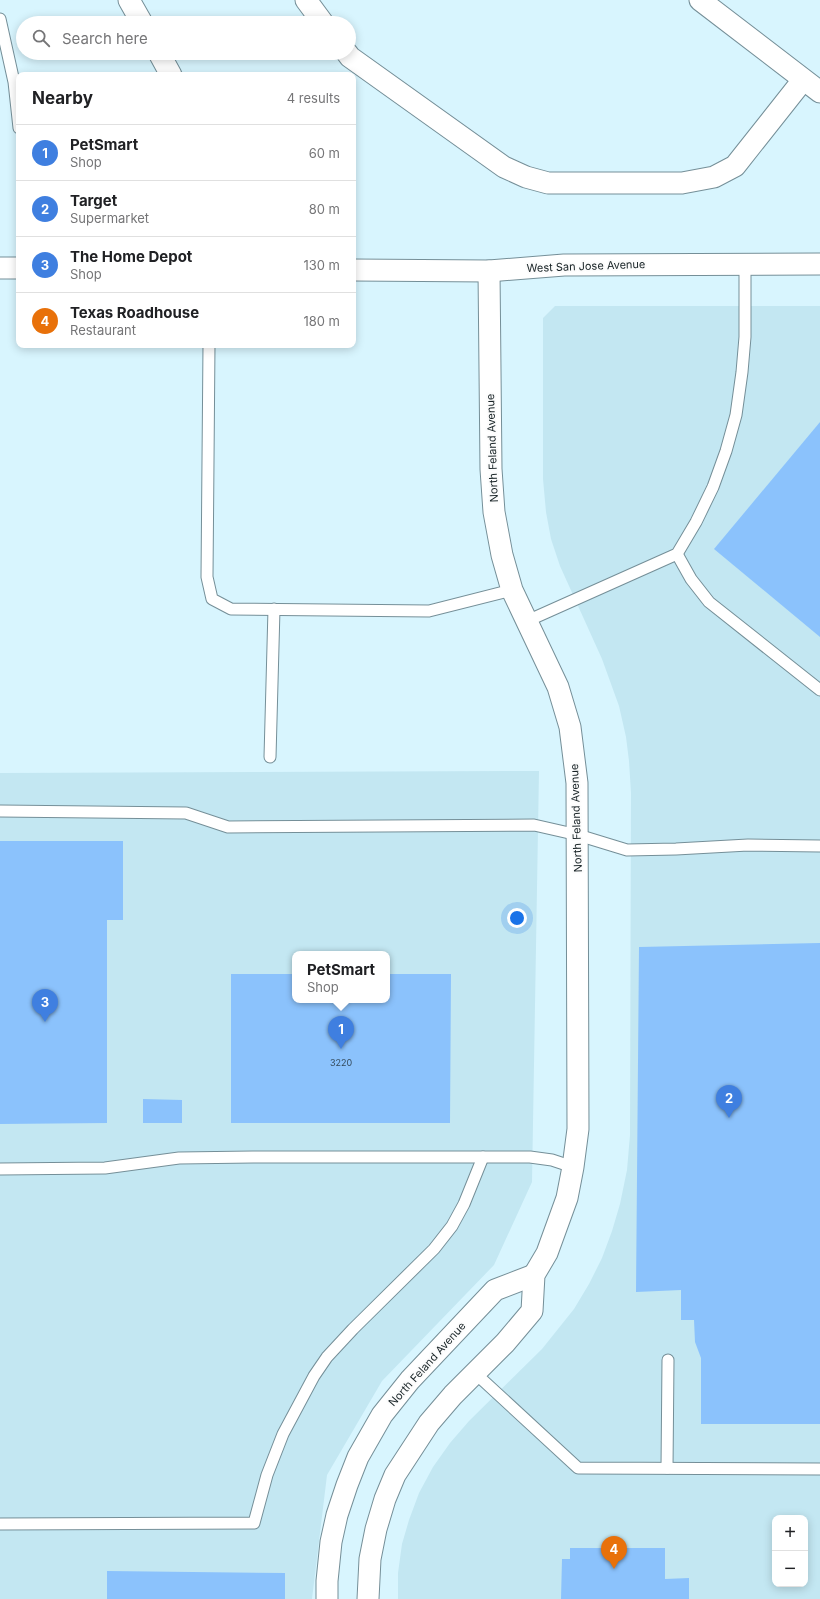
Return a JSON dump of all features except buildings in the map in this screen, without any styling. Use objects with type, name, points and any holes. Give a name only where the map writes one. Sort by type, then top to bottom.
[{"type":"street","points":[[129,0],[138,16]]},
{"type":"street","points":[[306,0],[319,16]]},
{"type":"street","points":[[700,0],[820,92]]},
{"type":"street","points":[[163,60],[169,72]]},
{"type":"street","points":[[354,60],[504,167],[526,177],[548,183],[682,183],[714,177],[735,166],[803,80]]},
{"type":"street","name":"West San Jose Avenue","points":[[356,270],[489,271],[564,265],[820,264]]},
{"type":"street","points":[[0,268],[16,268]]},
{"type":"street","name":"North Feland Avenue","points":[[368,1599],[370,1559],[376,1529],[385,1499],[395,1475],[429,1423],[505,1343],[532,1311],[534,1275],[547,1253],[567,1198],[578,1129],[577,783],[570,727],[558,687],[512,590],[502,555],[497,526],[491,469],[489,271]]},
{"type":"street","name":"North Feland Avenue","points":[[327,1599],[327,1581],[331,1542],[337,1515],[358,1457],[382,1415],[410,1380],[495,1290],[534,1275]]},
{"type":"lane","points":[[0,19],[14,82],[16,100]]},
{"type":"lane","points":[[527,621],[677,554],[696,522],[713,487],[726,451],[736,415],[745,337],[745,264]]},
{"type":"lane","points":[[209,348],[207,577],[212,599],[231,610],[429,611],[512,590]]},
{"type":"lane","points":[[677,554],[691,579],[709,602],[820,690]]},
{"type":"lane","points":[[270,757],[274,610]]},
{"type":"lane","points":[[0,811],[186,812],[228,827],[534,825],[578,835],[627,850],[676,850],[748,845],[820,846]]},
{"type":"lane","points":[[0,1524],[254,1523],[267,1475],[282,1434],[314,1376],[327,1357],[353,1329],[434,1249],[452,1226],[464,1204],[484,1157]]},
{"type":"lane","points":[[0,1169],[105,1168],[179,1158],[530,1157],[552,1160],[573,1167]]},
{"type":"lane","points":[[667,1468],[668,1360]]},
{"type":"lane","points":[[475,1373],[578,1468],[820,1469]]},
{"type":"shaded area","points":[[555,306],[820,306],[820,1599],[398,1599],[398,1573],[402,1544],[419,1493],[433,1467],[450,1443],[469,1421],[542,1349],[574,1309],[602,1258],[620,1204],[627,1170],[630,1135],[631,793],[629,761],[626,737],[619,706],[602,659],[560,566],[551,539],[546,512],[543,479],[543,318]]},
{"type":"shaded area","points":[[539,771],[532,1182],[494,1265],[382,1381],[327,1475],[312,1599],[0,1599],[0,773]]},
{"type":"place","name":"The Home Depot","points":[[45,1022]]},
{"type":"place","name":"PetSmart","points":[[341,1049]]},
{"type":"place","name":"Target","points":[[729,1118]]},
{"type":"place","name":"Texas Roadhouse","points":[[614,1569]]}]
